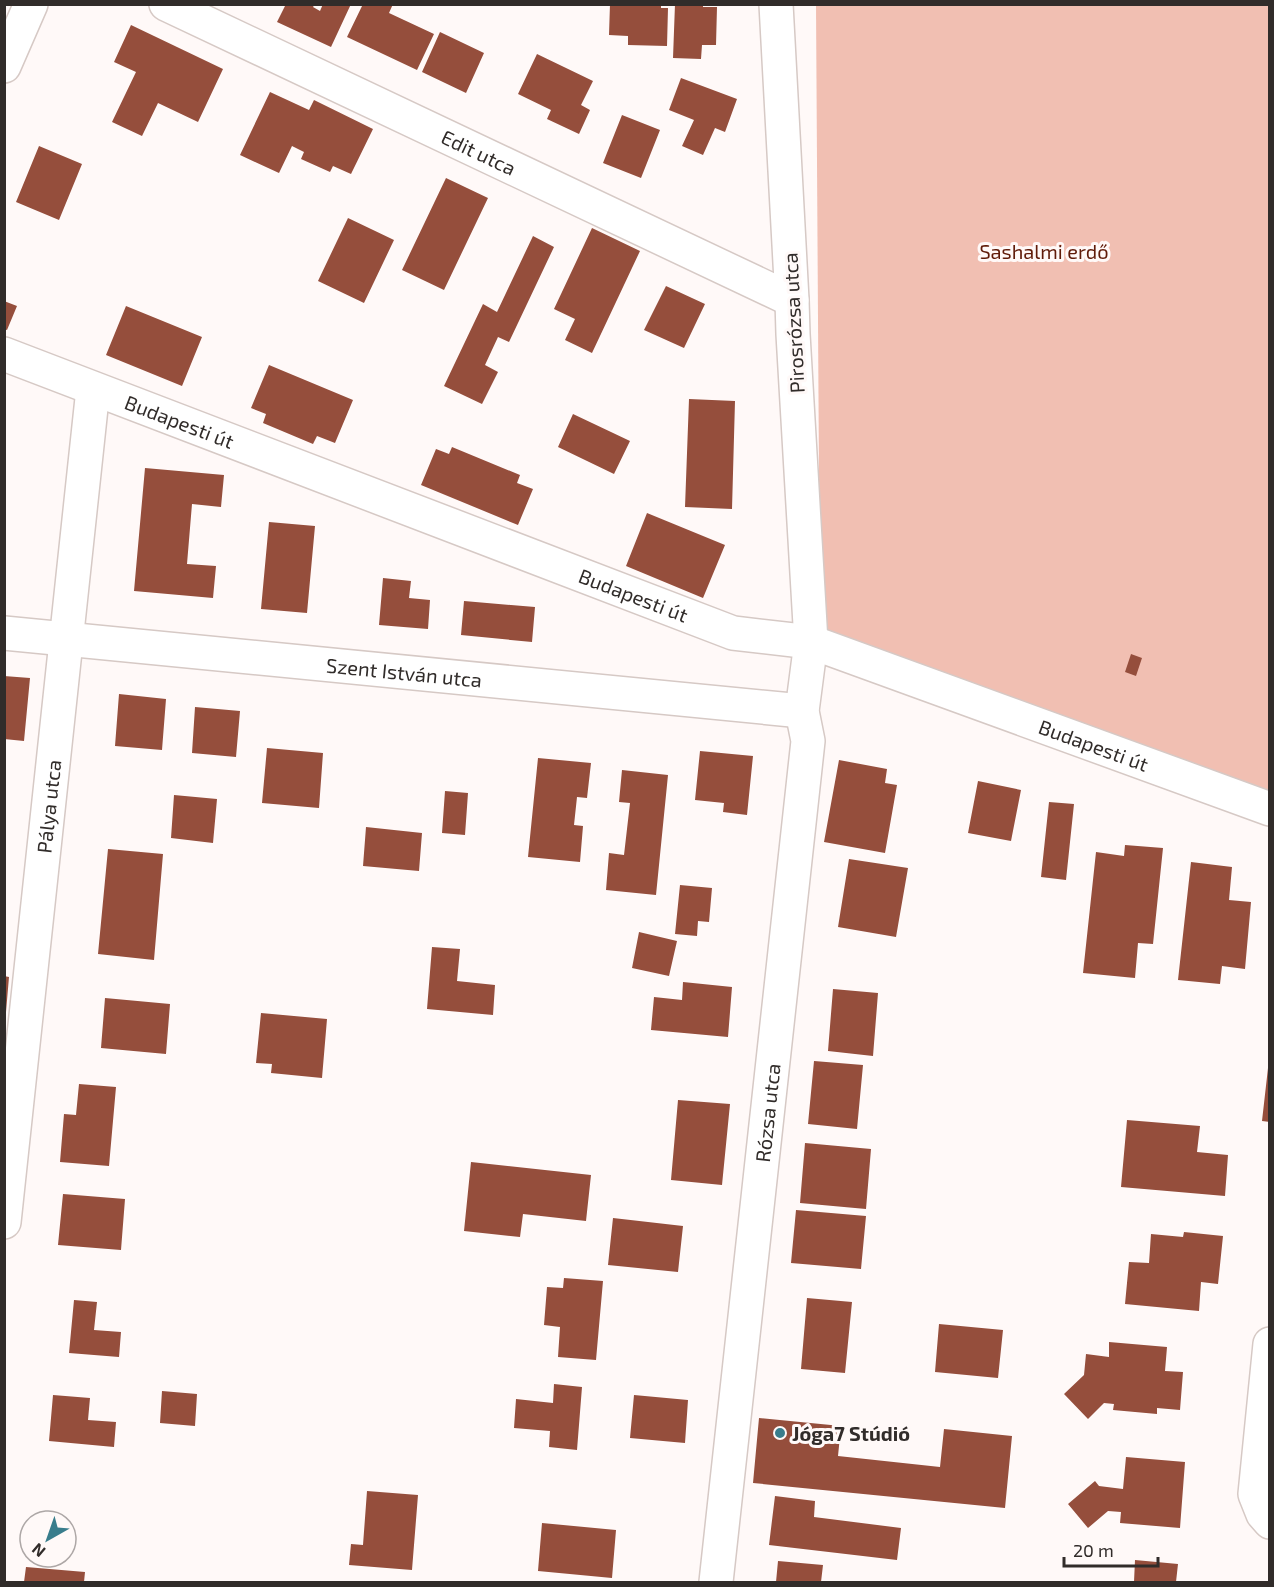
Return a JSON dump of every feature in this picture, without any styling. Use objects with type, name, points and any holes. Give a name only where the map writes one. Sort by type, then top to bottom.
[{"type":"street","points":[[4,66],[31,4]]},
{"type":"street","name":"Edit utca","points":[[165,4],[792,300]]},
{"type":"street","name":"Pirosrózsa utca","points":[[776,4],[812,642]]},
{"type":"street","name":"Budapesti út","points":[[4,354],[734,633],[812,642],[1269,809]]},
{"type":"street","name":"Pálya utca","points":[[4,1222],[93,389]]},
{"type":"street","name":"Szent István utca","points":[[4,633],[66,641],[802,711]]},
{"type":"street","name":"Rózsa utca","points":[[716,1582],[807,741],[802,711],[812,642]]},
{"type":"street","points":[[1269,1344],[1255,1494],[1269,1522]]},
{"type":"green space","name":"Sashalmi erdő","points":[[816,5],[1269,5],[1269,791],[820,633]]},
{"type":"building","points":[[281,4],[315,4],[313,7],[320,11],[323,4],[351,4],[331,47],[277,22],[285,6]]},
{"type":"building","points":[[363,4],[393,4],[389,13],[434,34],[417,70],[347,37]]},
{"type":"building","points":[[610,4],[661,4],[661,8],[668,8],[667,46],[628,45],[628,36],[609,35]]},
{"type":"building","points":[[675,4],[703,4],[703,7],[717,7],[716,45],[702,45],[701,59],[673,58]]},
{"type":"building","points":[[131,25],[223,69],[198,122],[158,103],[142,136],[112,122],[136,72],[114,62]]},
{"type":"building","points":[[440,32],[484,53],[466,93],[422,72]]},
{"type":"building","points":[[537,54],[593,81],[581,105],[590,110],[579,134],[547,119],[551,110],[518,94]]},
{"type":"building","points":[[681,78],[737,99],[725,132],[715,128],[703,155],[682,146],[694,120],[669,110]]},
{"type":"building","points":[[270,92],[309,110],[314,100],[373,129],[351,174],[333,166],[330,172],[301,159],[304,152],[292,146],[279,173],[240,155]]},
{"type":"building","points":[[622,115],[660,130],[641,178],[603,163]]},
{"type":"building","points":[[39,146],[82,164],[59,220],[16,202]]},
{"type":"building","points":[[446,178],[488,198],[444,290],[402,270]]},
{"type":"building","points":[[348,218],[394,240],[364,303],[318,281]]},
{"type":"building","points":[[592,228],[640,251],[592,353],[565,340],[575,319],[554,309]]},
{"type":"building","points":[[533,236],[554,247],[509,342],[498,337],[485,365],[498,372],[482,404],[444,386],[483,304],[497,312]]},
{"type":"building","points":[[666,286],[705,304],[684,348],[644,330]]},
{"type":"building","points":[[4,301],[17,306],[7,330],[4,329]]},
{"type":"building","points":[[126,306],[202,337],[182,386],[106,355]]},
{"type":"building","points":[[269,365],[353,400],[335,443],[317,436],[313,444],[263,423],[266,414],[251,408]]},
{"type":"building","points":[[689,399],[735,401],[732,509],[685,507]]},
{"type":"building","points":[[573,414],[630,441],[614,474],[558,447]]},
{"type":"building","points":[[452,447],[520,475],[517,483],[533,489],[518,525],[421,485],[436,449],[449,454]]},
{"type":"building","points":[[145,468],[224,475],[221,507],[192,504],[187,564],[216,566],[213,598],[134,591]]},
{"type":"building","points":[[647,513],[725,545],[703,598],[626,566]]},
{"type":"building","points":[[269,522],[315,526],[307,613],[261,609]]},
{"type":"building","points":[[383,578],[411,581],[409,598],[430,600],[428,629],[379,625]]},
{"type":"building","points":[[464,601],[535,607],[532,642],[461,635]]},
{"type":"building","points":[[1131,654],[1142,658],[1136,676],[1125,672]]},
{"type":"building","points":[[4,676],[30,678],[24,741],[4,739]]},
{"type":"building","points":[[119,694],[166,699],[162,750],[115,746]]},
{"type":"building","points":[[195,707],[240,711],[236,757],[192,753]]},
{"type":"building","points":[[267,748],[323,753],[319,808],[262,803]]},
{"type":"building","points":[[700,751],[753,756],[747,815],[723,812],[724,803],[695,800]]},
{"type":"building","points":[[538,758],[591,763],[587,798],[577,797],[574,825],[583,826],[580,862],[528,857]]},
{"type":"building","points":[[839,760],[887,769],[885,783],[897,785],[885,853],[824,842]]},
{"type":"building","points":[[622,770],[668,775],[656,895],[606,890],[609,853],[624,855],[630,803],[619,802]]},
{"type":"building","points":[[978,781],[1021,790],[1011,841],[968,833]]},
{"type":"building","points":[[445,791],[468,793],[465,835],[442,833]]},
{"type":"building","points":[[174,795],[217,799],[213,843],[171,838]]},
{"type":"building","points":[[1049,802],[1074,804],[1066,880],[1041,877]]},
{"type":"building","points":[[366,827],[422,833],[419,871],[363,866]]},
{"type":"building","points":[[1125,845],[1163,848],[1153,944],[1138,943],[1135,978],[1083,973],[1096,852],[1124,856]]},
{"type":"building","points":[[108,849],[163,854],[154,960],[98,954]]},
{"type":"building","points":[[849,859],[908,868],[896,937],[838,927]]},
{"type":"building","points":[[1191,862],[1232,867],[1229,900],[1251,902],[1245,969],[1222,966],[1220,984],[1178,980]]},
{"type":"building","points":[[680,885],[712,888],[709,922],[698,921],[697,936],[675,934]]},
{"type":"building","points":[[639,932],[677,941],[669,976],[632,968]]},
{"type":"building","points":[[432,947],[460,949],[457,981],[495,985],[493,1015],[427,1009]]},
{"type":"building","points":[[4,976],[9,977],[6,1012],[4,1012]]},
{"type":"building","points":[[683,982],[732,987],[728,1037],[651,1030],[654,997],[682,1000]]},
{"type":"building","points":[[833,989],[878,993],[873,1056],[828,1051]]},
{"type":"building","points":[[105,998],[170,1004],[166,1054],[101,1048]]},
{"type":"building","points":[[261,1013],[327,1019],[322,1078],[271,1073],[272,1064],[256,1063]]},
{"type":"building","points":[[814,1061],[863,1065],[857,1129],[808,1124]]},
{"type":"building","points":[[1268,1068],[1270,1068],[1270,1122],[1262,1121]]},
{"type":"building","points":[[79,1084],[116,1087],[109,1166],[60,1162],[64,1114],[76,1115]]},
{"type":"building","points":[[678,1100],[730,1104],[722,1185],[671,1180]]},
{"type":"building","points":[[1127,1120],[1200,1126],[1197,1152],[1228,1155],[1225,1196],[1121,1187]]},
{"type":"building","points":[[805,1143],[871,1149],[866,1209],[800,1203]]},
{"type":"building","points":[[471,1162],[591,1175],[586,1221],[523,1214],[520,1237],[464,1231]]},
{"type":"building","points":[[63,1194],[125,1199],[121,1250],[58,1245]]},
{"type":"building","points":[[796,1210],[866,1216],[861,1269],[791,1263]]},
{"type":"building","points":[[613,1218],[683,1226],[678,1272],[608,1265]]},
{"type":"building","points":[[1184,1232],[1223,1236],[1218,1284],[1201,1282],[1199,1311],[1125,1304],[1129,1262],[1149,1263],[1151,1234],[1183,1237]]},
{"type":"building","points":[[564,1278],[603,1281],[596,1360],[558,1357],[560,1327],[544,1325],[547,1287],[563,1288]]},
{"type":"building","points":[[807,1298],[852,1302],[845,1373],[801,1369]]},
{"type":"building","points":[[74,1300],[97,1302],[94,1330],[121,1332],[119,1357],[69,1353]]},
{"type":"building","points":[[939,1324],[1003,1330],[998,1378],[935,1372]]},
{"type":"building","points":[[1109,1342],[1167,1347],[1165,1371],[1183,1372],[1180,1410],[1157,1408],[1157,1414],[1113,1410],[1114,1404],[1104,1403],[1088,1419],[1064,1394],[1084,1375],[1086,1354],[1109,1357]]},
{"type":"building","points":[[554,1384],[582,1387],[577,1450],[549,1447],[550,1431],[514,1428],[516,1399],[553,1403]]},
{"type":"building","points":[[162,1391],[197,1394],[195,1426],[160,1423]]},
{"type":"building","points":[[53,1395],[90,1398],[88,1420],[116,1422],[114,1447],[49,1441]]},
{"type":"building","points":[[634,1395],[688,1400],[685,1443],[630,1438]]},
{"type":"building","points":[[759,1418],[841,1426],[838,1456],[940,1467],[944,1429],[1012,1436],[1005,1508],[753,1483]]},
{"type":"building","points":[[1126,1457],[1185,1462],[1180,1528],[1120,1523],[1121,1512],[1108,1511],[1088,1528],[1068,1504],[1095,1481],[1099,1486],[1123,1489]]},
{"type":"building","points":[[367,1491],[418,1495],[412,1570],[349,1565],[351,1544],[363,1545]]},
{"type":"building","points":[[775,1496],[815,1501],[814,1517],[901,1528],[897,1560],[769,1545]]},
{"type":"building","points":[[542,1523],[616,1530],[612,1578],[538,1571]]},
{"type":"building","points":[[1135,1560],[1178,1564],[1176,1582],[1134,1582]]},
{"type":"building","points":[[778,1561],[823,1565],[821,1582],[776,1582]]},
{"type":"building","points":[[26,1569],[85,1572],[84,1582],[24,1582]]},
{"type":"place","name":"Jóga7 Stúdió","points":[[780,1433]]}]
